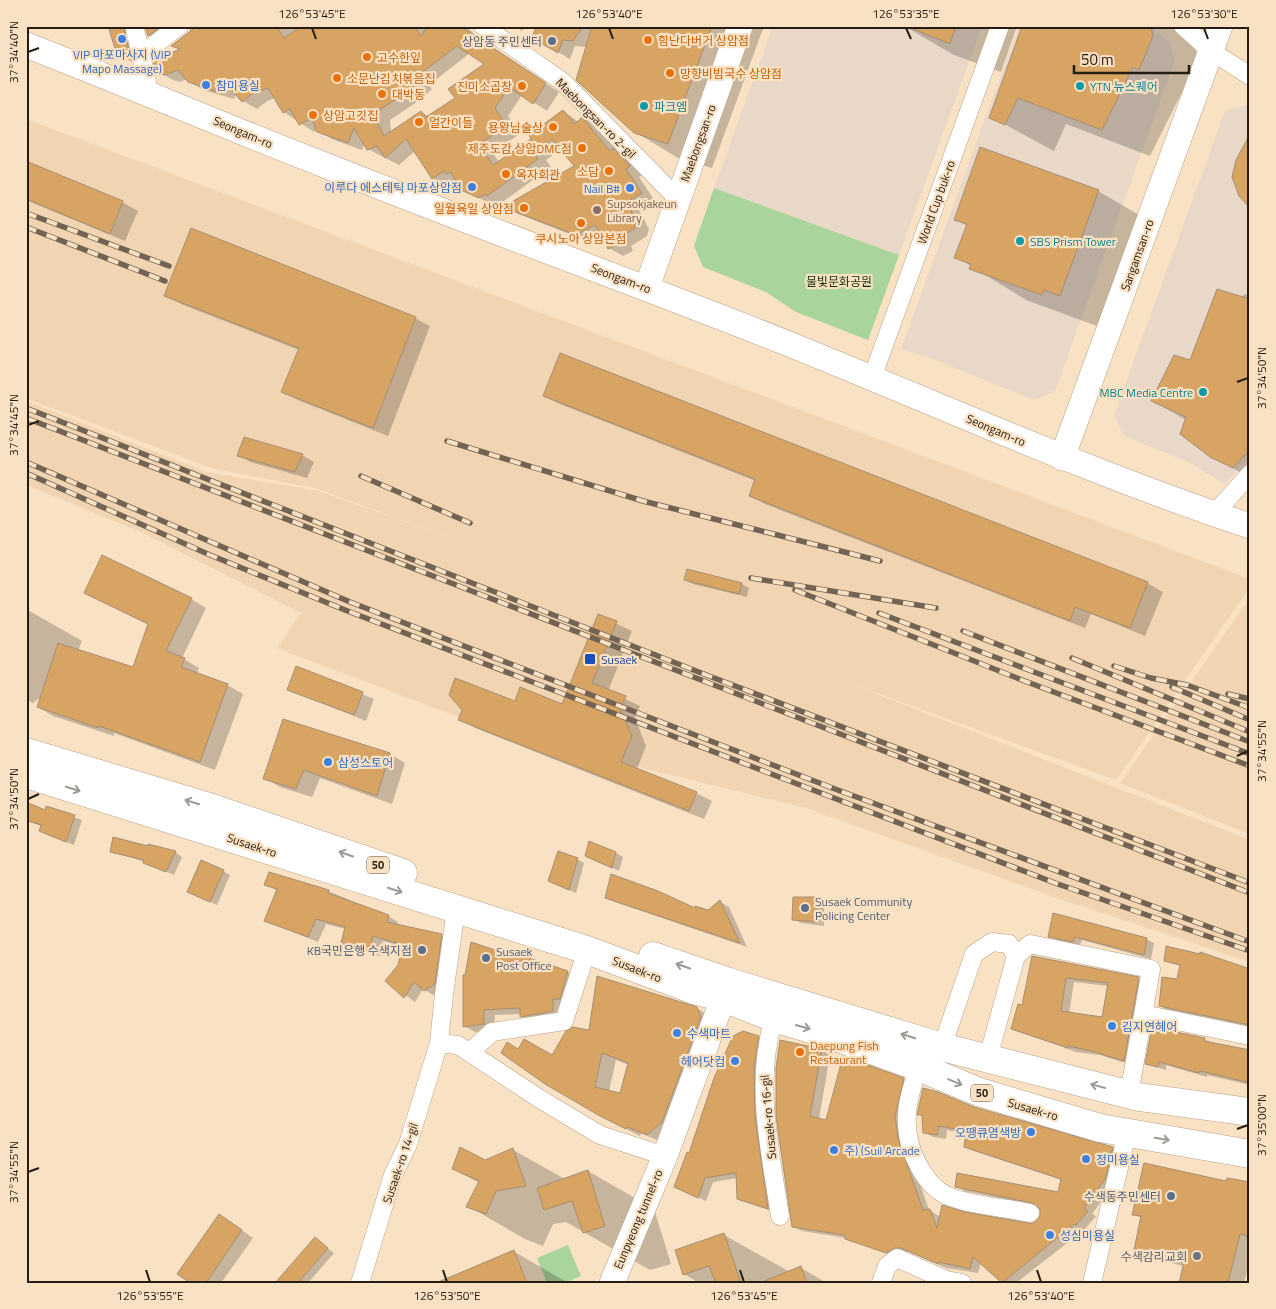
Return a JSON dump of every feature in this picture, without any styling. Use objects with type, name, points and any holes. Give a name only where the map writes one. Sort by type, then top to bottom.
[{"type":"main road","name":"Maebongsan-ro","points":[[647,287],[740,26]]},
{"type":"main road","name":"Sangamsan-ro","points":[[1062,458],[1220,26]]},
{"type":"main road","name":"Seongam-ro","points":[[26,46],[149,92],[327,166],[647,287],[872,378],[1062,458],[1250,526]]},
{"type":"main road","name":"Susaek-ro","points":[[26,752],[146,800],[456,909],[587,950],[694,990],[727,990],[774,1018],[826,1033],[919,1067],[979,1092],[1091,1125],[1250,1154]]},
{"type":"main road","name":"Susaek-ro","points":[[26,774],[146,800],[212,808],[727,990],[1129,1094],[1250,1112]]},
{"type":"main road","name":"Eunpyeong tunnel-ro","points":[[612,1283],[665,1156],[727,990]]},
{"type":"street","points":[[134,26],[149,92]]},
{"type":"street","points":[[141,56],[180,26]]},
{"type":"street","name":"Maebongsan-ro 2-gil","points":[[483,26],[563,82],[678,199]]},
{"type":"street","name":"World Cup buk-ro","points":[[872,378],[1000,26]]},
{"type":"street","points":[[1183,26],[1211,51],[1250,76]]},
{"type":"street","points":[[1214,514],[1250,474]]},
{"type":"street","name":"Susaek-ro 14-gil","points":[[360,1283],[393,1176],[408,1144],[439,1043],[456,909]]},
{"type":"street","points":[[942,1047],[974,954],[992,942],[1009,944],[1016,956]]},
{"type":"street","points":[[988,1058],[1016,956],[1030,944],[1151,969],[1129,1094]]},
{"type":"street","points":[[439,1043],[458,1045],[470,1052],[492,1032],[564,1021],[587,950]]},
{"type":"street","points":[[1143,1014],[1250,1036]]},
{"type":"street","name":"Susaek-ro 16-gil","points":[[774,1018],[766,1044],[763,1074],[770,1151],[780,1216]]},
{"type":"street","name":"Eunpyeong tunnel-ro","points":[[470,1052],[540,1099],[600,1135],[665,1156]]},
{"type":"street","points":[[919,1067],[910,1089],[907,1127],[914,1156],[926,1178],[947,1196],[1030,1213]]},
{"type":"street","points":[[1092,1283],[1127,1133]]},
{"type":"street","points":[[881,1283],[887,1266],[896,1258],[946,1280],[962,1283]]},
{"type":"shaded area","points":[[773,26],[982,26],[899,255],[714,188]]},
{"type":"shaded area","points":[[1019,26],[1151,26],[1170,42],[1175,60],[1055,391],[1034,400],[928,357],[901,349]]},
{"type":"shaded area","points":[[1250,104],[1250,457],[1225,484],[1188,462],[1124,436],[1114,415],[1225,111]]},
{"type":"shaded area","points":[[26,119],[1250,579],[1250,587],[1116,780],[843,681],[1250,840],[1250,962],[1060,899],[806,808],[503,734],[277,648],[301,613],[141,532],[26,485],[26,401],[206,472],[319,491],[484,550],[315,488],[214,469],[26,398]]},
{"type":"shaded area","points":[[1250,598],[1250,834],[1120,783]]},
{"type":"green space","name":"물빛문화공원","points":[[714,188],[899,255],[868,340],[796,312],[766,292],[703,267],[694,246]]},
{"type":"green space","points":[[568,1245],[581,1276],[565,1283],[547,1283],[537,1258]]},
{"type":"building","points":[[108,26],[124,26],[129,52],[117,55]]},
{"type":"building","points":[[145,26],[161,26],[148,36]]},
{"type":"building","points":[[197,26],[276,26],[284,38],[302,26],[414,26],[421,36],[428,26],[460,26],[546,83],[533,104],[509,87],[495,108],[507,126],[479,144],[493,165],[531,139],[529,135],[563,110],[575,124],[582,117],[610,151],[613,148],[630,166],[626,169],[642,193],[627,202],[636,221],[634,229],[618,238],[620,243],[608,249],[595,225],[576,235],[503,207],[574,166],[552,139],[533,152],[538,159],[487,196],[486,194],[479,198],[463,191],[450,172],[446,174],[444,171],[432,179],[406,139],[385,158],[377,146],[367,150],[354,128],[348,143],[317,132],[312,118],[299,125],[290,109],[283,113],[268,88],[253,93],[242,102],[224,82],[220,93],[188,82],[178,70],[165,75],[158,73],[153,61],[180,49],[171,46]],"holes":[[[457,46],[484,64],[448,89],[455,98],[426,117],[421,111],[384,136],[377,122],[376,112],[407,92],[419,81],[416,77]]]},
{"type":"building","name":"상암동 주민센터","points":[[536,26],[583,26],[573,41],[563,40],[558,53],[532,38]]},
{"type":"building","name":"파크엠","points":[[592,26],[712,26],[668,144],[634,133],[576,80]]},
{"type":"building","points":[[906,26],[956,26],[950,44]]},
{"type":"building","name":"YTN 뉴스퀘어","points":[[1022,26],[1151,26],[1153,36],[1139,70],[1133,67],[1102,130],[1018,98],[1005,125],[989,118]]},
{"type":"building","points":[[1250,134],[1250,208],[1239,196],[1232,177],[1236,160]]},
{"type":"building","name":"SBS Prism Tower","points":[[980,147],[1099,190],[1060,296],[1044,290],[1042,295],[969,269],[971,264],[954,258],[967,224],[954,220]]},
{"type":"building","points":[[26,161],[123,201],[110,234],[26,199]]},
{"type":"building","points":[[191,228],[416,317],[373,428],[281,392],[299,348],[164,296]]},
{"type":"building","points":[[1217,289],[1250,299],[1250,450],[1233,468],[1210,457],[1180,434],[1186,417],[1151,401],[1174,355],[1190,360]]},
{"type":"building","points":[[560,353],[1148,582],[1130,628],[1075,607],[1070,621],[749,496],[755,479],[543,396]]},
{"type":"building","points":[[244,437],[303,454],[295,472],[237,456]]},
{"type":"building","points":[[102,555],[192,598],[166,651],[185,658],[181,667],[228,684],[200,762],[99,726],[98,728],[37,707],[58,643],[133,667],[148,624],[84,593]]},
{"type":"building","points":[[687,569],[742,583],[739,594],[684,580]]},
{"type":"building","points":[[598,614],[617,621],[592,683],[626,696],[620,709],[632,736],[621,762],[697,792],[689,811],[458,720],[462,710],[449,695],[455,678],[515,701],[520,687],[562,704]]},
{"type":"building","points":[[296,666],[363,692],[354,715],[287,690]]},
{"type":"building","name":"삼성스토어","points":[[283,719],[390,753],[377,796],[304,770],[296,789],[263,779]]},
{"type":"building","points":[[26,802],[45,810],[46,806],[75,815],[66,842],[39,831],[41,825],[26,820]]},
{"type":"building","points":[[113,837],[176,851],[166,872],[143,863],[144,860],[110,852]]},
{"type":"building","points":[[589,841],[616,852],[612,868],[585,856]]},
{"type":"building","points":[[558,851],[578,858],[569,890],[548,881]]},
{"type":"building","points":[[201,860],[224,870],[210,902],[187,892]]},
{"type":"building","points":[[269,872],[329,890],[328,893],[389,915],[387,922],[442,934],[435,984],[424,991],[414,982],[404,998],[385,981],[398,965],[403,945],[373,936],[370,951],[341,943],[345,927],[316,919],[308,937],[264,921],[277,889],[264,885]]},
{"type":"building","points":[[611,874],[658,891],[695,908],[695,906],[708,910],[720,900],[740,943],[605,898]]},
{"type":"building","name":"Susaek Community Policing Center","points":[[793,897],[817,897],[817,922],[792,920]]},
{"type":"building","points":[[1053,913],[1147,938],[1144,955],[1075,937],[1073,942],[1048,937]]},
{"type":"building","points":[[471,942],[510,955],[511,952],[568,971],[560,999],[553,999],[553,1011],[520,1017],[520,1008],[484,1010],[484,1024],[463,1027],[463,975],[465,975]]},
{"type":"building","points":[[1166,946],[1200,954],[1200,952],[1250,969],[1250,1025],[1159,1006],[1162,977],[1177,979],[1180,965],[1164,961]]},
{"type":"building","points":[[1032,956],[1139,977],[1124,1061],[1091,1051],[1068,1046],[1068,1048],[1011,1029],[1018,1004],[1022,1005]],"holes":[[[1066,978],[1108,983],[1102,1017],[1061,1011]]]},
{"type":"building","points":[[597,976],[697,1007],[701,1017],[662,1122],[647,1135],[627,1127],[626,1129],[600,1116],[545,1084],[501,1053],[507,1042],[518,1049],[524,1039],[552,1055],[566,1031],[572,1027],[589,1030]],"holes":[[[602,1053],[628,1063],[620,1093],[595,1087]]]},
{"type":"building","points":[[1152,1027],[1205,1038],[1204,1041],[1250,1050],[1250,1083],[1200,1071],[1199,1073],[1159,1062],[1158,1067],[1145,1064]]},
{"type":"building","points":[[743,1031],[759,1036],[754,1066],[755,1117],[768,1209],[737,1199],[736,1173],[705,1178],[698,1198],[674,1187],[687,1152],[689,1153],[714,1078],[733,1036]]},
{"type":"building","points":[[780,1040],[822,1049],[810,1116],[826,1120],[843,1056],[904,1078],[895,1116],[898,1138],[923,1210],[930,1209],[937,1228],[942,1205],[965,1212],[1028,1223],[1034,1223],[1040,1216],[1040,1209],[1032,1203],[955,1187],[957,1173],[1058,1192],[1061,1179],[964,1147],[966,1131],[939,1126],[937,1135],[923,1133],[922,1115],[917,1115],[923,1088],[974,1107],[1113,1147],[1105,1179],[1084,1208],[1088,1211],[1076,1225],[1074,1224],[1002,1283],[973,1257],[970,1269],[938,1262],[938,1264],[901,1248],[895,1248],[886,1253],[845,1239],[844,1235],[792,1227],[776,1116],[776,1068]]},
{"type":"building","points":[[460,1147],[485,1160],[513,1148],[526,1186],[496,1191],[486,1214],[466,1207],[479,1181],[452,1169]]},
{"type":"building","points":[[1144,1163],[1226,1181],[1227,1178],[1250,1182],[1250,1237],[1240,1234],[1228,1283],[1179,1283],[1184,1262],[1134,1250],[1141,1216],[1132,1215]]},
{"type":"building","points":[[588,1170],[605,1226],[583,1233],[572,1201],[544,1210],[537,1188]]},
{"type":"building","points":[[219,1214],[242,1230],[206,1283],[190,1283],[177,1274]]},
{"type":"building","points":[[724,1233],[741,1283],[716,1283],[709,1266],[683,1275],[675,1250]]},
{"type":"building","points":[[315,1237],[328,1248],[298,1283],[275,1283]]},
{"type":"building","points":[[514,1250],[527,1283],[436,1283]]},
{"type":"building","points":[[801,1266],[807,1283],[762,1283],[762,1282]]},
{"type":"railway","points":[[26,213],[169,266]]},
{"type":"railway","points":[[26,227],[165,281]]},
{"type":"railway","points":[[26,408],[709,676],[1250,883]]},
{"type":"railway","points":[[26,418],[1250,893]]},
{"type":"railway","points":[[447,441],[643,501],[880,561]]},
{"type":"railway","points":[[26,462],[350,602],[835,789],[1250,942]]},
{"type":"railway","points":[[26,473],[210,555],[345,610],[1055,883],[1250,951]]},
{"type":"railway","points":[[361,476],[470,523]]},
{"type":"railway","points":[[751,578],[936,608]]},
{"type":"railway","points":[[795,590],[1022,680],[1250,766]]},
{"type":"railway","points":[[879,613],[1250,754]]},
{"type":"railway","points":[[963,631],[1250,742]]},
{"type":"railway","points":[[1072,658],[1250,732]]},
{"type":"railway","points":[[1114,666],[1151,678],[1187,685],[1250,708]]},
{"type":"railway","points":[[1172,687],[1250,720]]},
{"type":"railway","points":[[1228,694],[1250,699]]},
{"type":"place","name":"VIP 마포마사지 (VIP Mapo Massage)","points":[[122,39]]},
{"type":"place","name":"힘난다버거 상암점","points":[[648,40]]},
{"type":"place","name":"상암동 주민센터","points":[[552,41]]},
{"type":"place","name":"고수한잎","points":[[367,57]]},
{"type":"place","name":"망향비빔국수 상암점","points":[[670,73]]},
{"type":"place","name":"소문난김치볶음집","points":[[337,78]]},
{"type":"place","name":"참미용실","points":[[206,85]]},
{"type":"place","name":"진미소곱창","points":[[522,86]]},
{"type":"place","name":"YTN 뉴스퀘어","points":[[1080,86]]},
{"type":"place","name":"대박동","points":[[382,94]]},
{"type":"place","name":"파크엠","points":[[644,106]]},
{"type":"place","name":"상암고깃집","points":[[313,115]]},
{"type":"place","name":"얼간이들","points":[[419,122]]},
{"type":"place","name":"용왕님술상","points":[[553,127]]},
{"type":"place","name":"제주도감 상암DMC점","points":[[582,148]]},
{"type":"place","name":"소담","points":[[609,171]]},
{"type":"place","name":"옥자회관","points":[[506,174]]},
{"type":"place","name":"이루다 에스테틱 마포상암점","points":[[472,187]]},
{"type":"place","name":"Nail B#","points":[[630,188]]},
{"type":"place","name":"일월육일 상암점","points":[[524,208]]},
{"type":"place","name":"Supsokjakeun Library","points":[[597,210]]},
{"type":"place","name":"쿠시노아 상암본점","points":[[581,223]]},
{"type":"place","name":"SBS Prism Tower","points":[[1020,241]]},
{"type":"place","name":"MBC Media Centre","points":[[1203,392]]},
{"type":"place","name":"Susaek","points":[[590,659]]},
{"type":"place","name":"삼성스토어","points":[[328,762]]},
{"type":"place","name":"Susaek Community Policing Center","points":[[805,908]]},
{"type":"place","name":"KB국민은행 수색지점","points":[[422,950]]},
{"type":"place","name":"Susaek Post Office","points":[[486,958]]},
{"type":"place","name":"김지연헤어","points":[[1112,1026]]},
{"type":"place","name":"수색마트","points":[[677,1033]]},
{"type":"place","name":"Daepung Fish Restaurant","points":[[800,1052]]},
{"type":"place","name":"헤어닷컴","points":[[735,1061]]},
{"type":"place","name":"오땡큐염색방","points":[[1031,1132]]},
{"type":"place","name":"주) (Suil Arcade","points":[[834,1150]]},
{"type":"place","name":"정미용실","points":[[1086,1159]]},
{"type":"place","name":"수색동주민센터","points":[[1171,1196]]},
{"type":"place","name":"성심미용실","points":[[1050,1235]]},
{"type":"place","name":"수색감리교회","points":[[1197,1256]]}]
